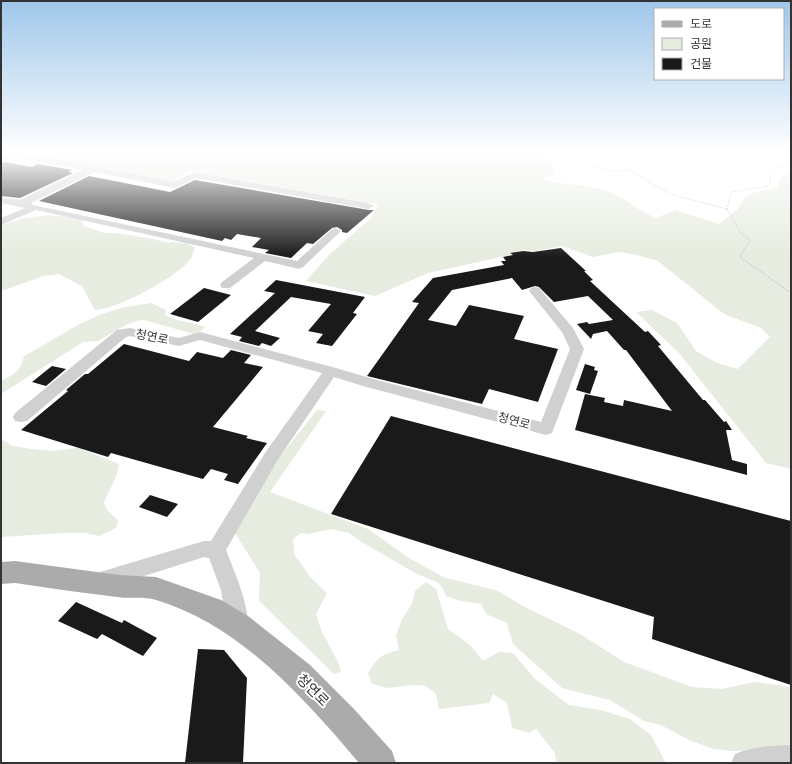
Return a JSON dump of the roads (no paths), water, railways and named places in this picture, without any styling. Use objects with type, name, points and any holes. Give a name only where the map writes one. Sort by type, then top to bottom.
[{"type":"main road","name":"청연로","points":[[1,573],[15,572],[84,582]]},
{"type":"main road","name":"청연로","points":[[1,587],[35,580],[84,582],[156,588],[211,609],[238,626],[300,675],[342,719],[380,763]]},
{"type":"street","points":[[20,204],[57,187]]},
{"type":"street","points":[[258,187],[369,206]]},
{"type":"street","points":[[294,201],[303,195]]},
{"type":"street","points":[[1,200],[299,265],[336,231]]},
{"type":"street","points":[[1,222],[35,207]]},
{"type":"street","points":[[12,217],[52,211]]},
{"type":"street","points":[[226,285],[263,257]]},
{"type":"street","name":"청연로","points":[[20,417],[122,333],[130,332],[179,342],[200,336],[331,371],[368,383],[546,429],[577,349],[568,331],[535,292]]},
{"type":"street","points":[[238,626],[231,590],[216,550],[271,457],[331,371]]},
{"type":"street","name":"청연로","points":[[84,582],[204,549],[216,550]]},
{"type":"street","points":[[744,763],[761,759],[791,758]]}]
